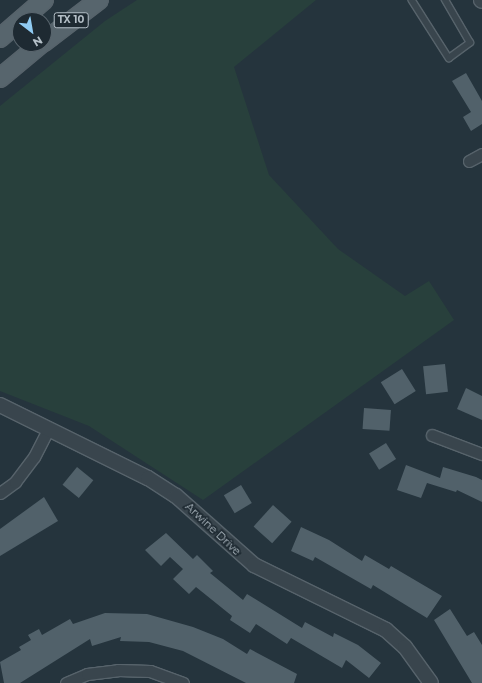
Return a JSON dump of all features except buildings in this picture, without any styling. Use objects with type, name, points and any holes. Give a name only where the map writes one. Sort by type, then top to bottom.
[{"type":"main road","name":"TX 10","points":[[29,12],[44,0]]},
{"type":"main road","name":"TX 10","points":[[52,36],[99,0]]},
{"type":"main road","points":[[0,35],[12,26]]},
{"type":"main road","name":"TX 10","points":[[0,38],[12,27]]},
{"type":"main road","points":[[0,78],[31,52]]},
{"type":"street","points":[[469,161],[482,154]]},
{"type":"street","name":"Arwine Drive","points":[[0,405],[148,478],[193,510],[228,545],[277,579],[386,630],[405,647],[431,683]]},
{"type":"street","points":[[0,493],[15,482],[34,457],[48,429]]},
{"type":"street","points":[[432,435],[482,454]]},
{"type":"street","points":[[66,683],[87,674],[118,670],[150,672],[183,683]]},
{"type":"lane","points":[[412,0],[449,58],[470,43],[446,0]]},
{"type":"green space","points":[[137,0],[316,0],[234,67],[269,175],[338,249],[405,296],[429,281],[454,320],[203,500],[89,426],[0,391],[0,106],[105,21]]}]
